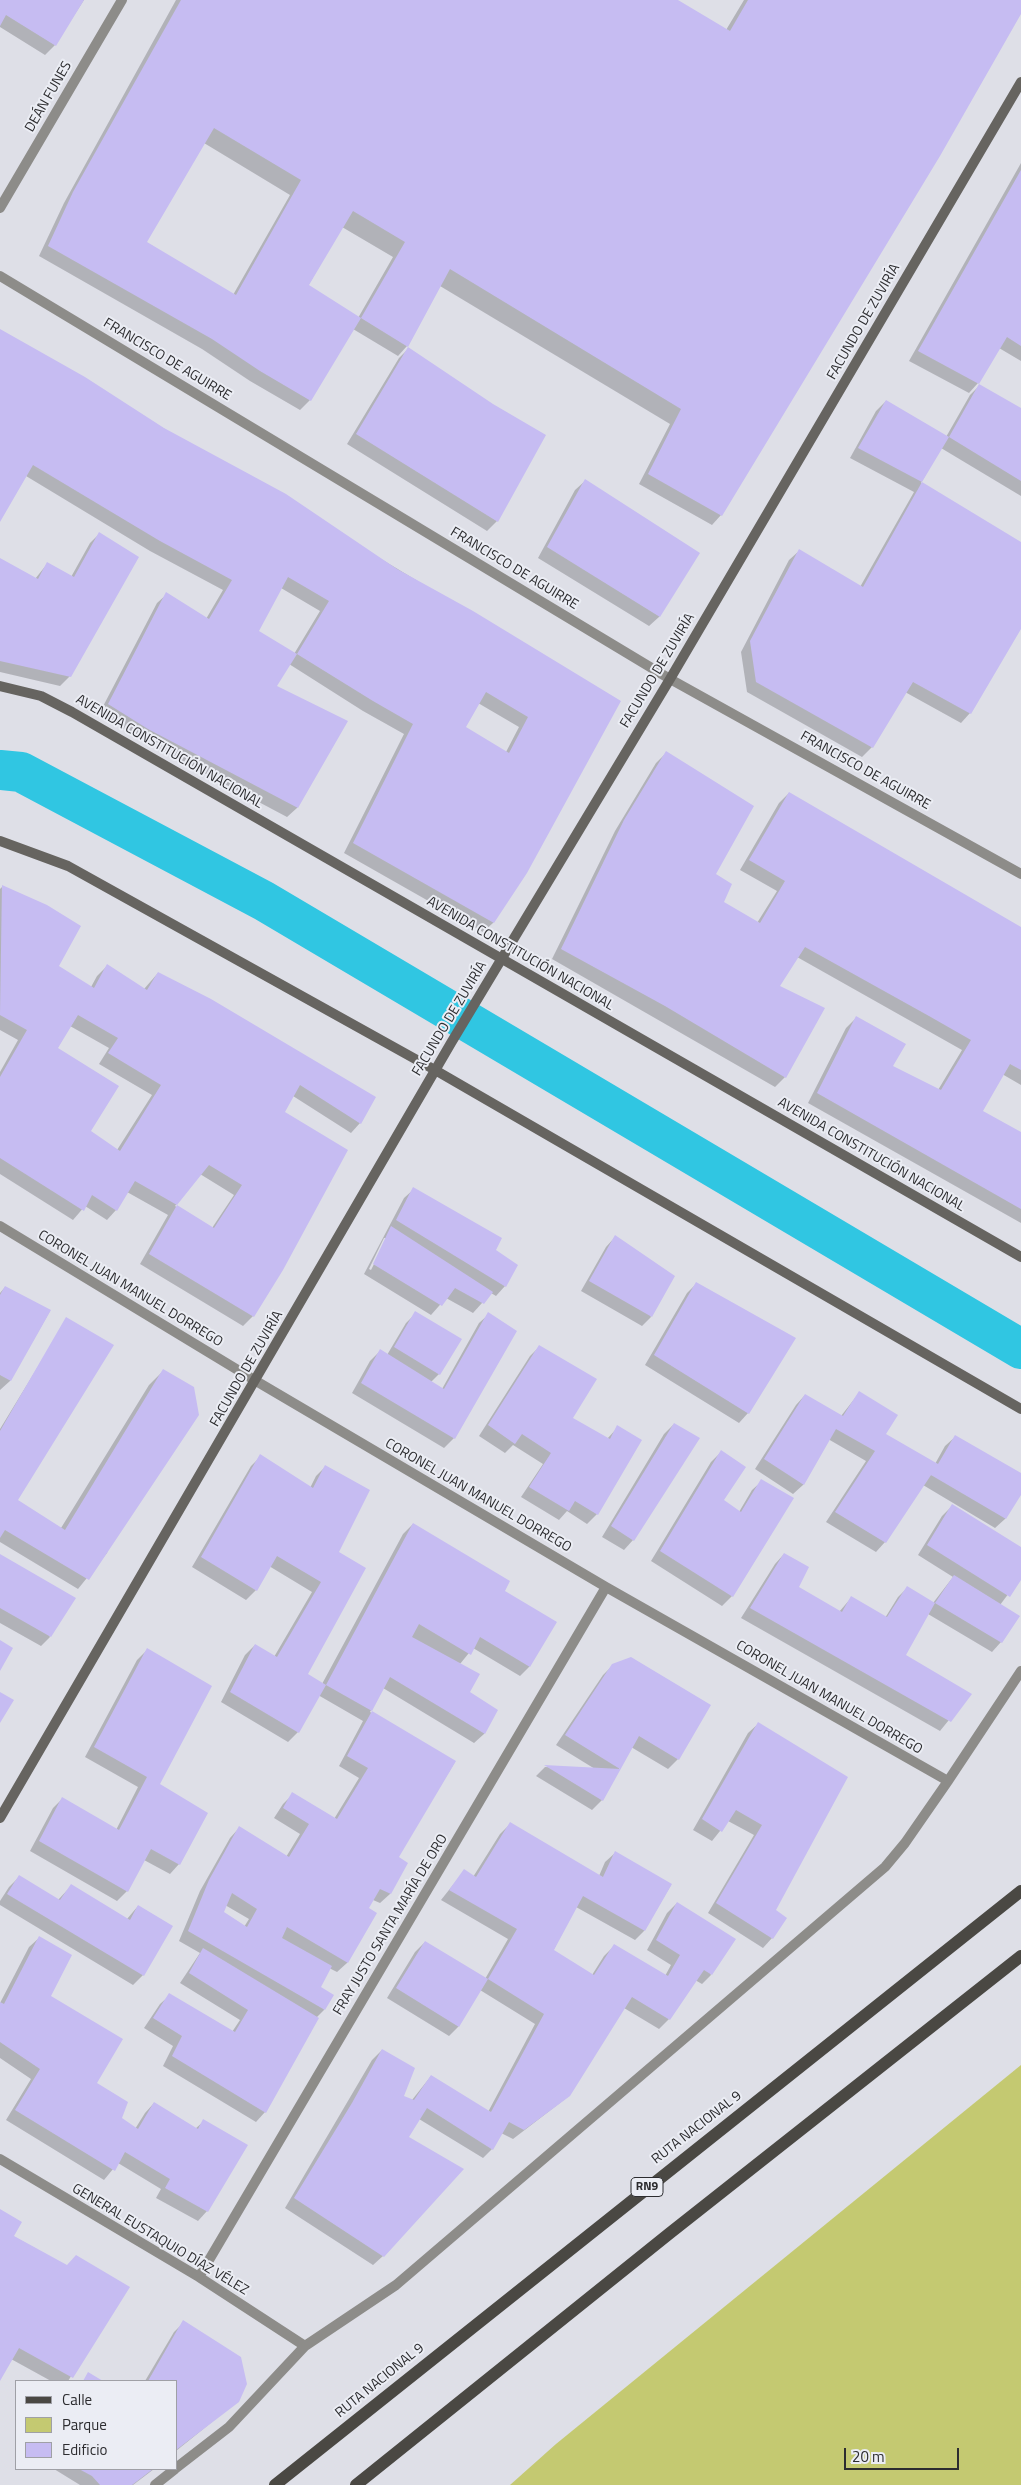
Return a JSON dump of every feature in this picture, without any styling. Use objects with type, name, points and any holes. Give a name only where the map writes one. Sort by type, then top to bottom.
[{"type":"main road","name":"FACUNDO DE ZUVIRÍA","points":[[0,1818],[256,1382],[435,1070],[670,679],[1021,82]]},
{"type":"main road","name":"AVENIDA CONSTITUCIÓN NACIONAL","points":[[0,686],[41,696],[72,712],[1021,1257]]},
{"type":"main road","points":[[0,841],[68,866],[435,1070],[1021,1409]]},
{"type":"main road","name":"RUTA NACIONAL 9","points":[[275,2485],[1021,1890]]},
{"type":"main road","points":[[356,2485],[670,2232],[1021,1956]]},
{"type":"street","name":"DEÁN FUNES","points":[[0,208],[122,0]]},
{"type":"street","name":"FRANCISCO DE AGUIRRE","points":[[0,276],[670,679],[1021,874]]},
{"type":"street","name":"CORONEL JUAN MANUEL DORREGO","points":[[0,1226],[256,1382],[606,1587],[948,1781]]},
{"type":"street","name":"FRAY JUSTO SANTA MARÍA DE ORO","points":[[199,2277],[606,1587]]},
{"type":"street","points":[[178,2466],[229,2426],[305,2346],[396,2285],[885,1867],[905,1843],[1021,1671]]},
{"type":"street","name":"GENERAL EUSTAQUIO DÍAZ VÉLEZ","points":[[0,2159],[199,2277],[305,2346]]},
{"type":"street","points":[[155,2485],[174,2470]]},
{"type":"green space","points":[[1021,2065],[1021,2485],[510,2485],[556,2444]]},
{"type":"building","points":[[0,0],[84,0],[56,46],[6,15],[0,26]]},
{"type":"building","points":[[181,0],[678,0],[730,31],[748,0],[1021,0],[1021,14],[940,156],[722,516],[648,474],[681,409],[450,269],[408,347],[361,318],[311,401],[260,371],[212,339],[48,246],[73,192]],"holes":[[[214,128],[301,180],[236,295],[147,242]],[[353,211],[405,242],[361,318],[309,285]]]},
{"type":"building","points":[[1021,170],[1021,346],[1007,337],[979,384],[918,351]]},
{"type":"building","points":[[0,329],[85,377],[164,428],[286,494],[397,569],[473,611],[621,701],[527,873],[494,923],[353,843],[413,724],[297,654],[277,686],[348,721],[298,808],[148,729],[108,704],[166,592],[209,619],[232,580],[160,541],[33,465],[0,522]],"holes":[[[288,577],[329,601],[297,654],[259,631]],[[486,692],[528,717],[509,753],[466,727]]]},
{"type":"building","points":[[408,347],[493,404],[546,435],[498,522],[356,434]]},
{"type":"building","points":[[979,384],[1021,408],[1021,481],[949,437]]},
{"type":"building","points":[[886,400],[949,437],[922,482],[858,448]]},
{"type":"building","points":[[585,479],[700,553],[660,617],[547,547]]},
{"type":"building","points":[[922,482],[1021,542],[1021,629],[971,714],[913,682],[873,748],[756,682],[750,641],[799,549],[863,587]]},
{"type":"building","points":[[99,532],[139,557],[71,677],[0,661],[0,558],[38,579],[47,562],[74,577]]},
{"type":"building","points":[[666,751],[754,806],[716,874],[732,884],[724,902],[760,923],[785,881],[749,860],[789,792],[1021,927],[1021,1070],[1010,1064],[983,1111],[1021,1132],[1021,1209],[817,1093],[856,1016],[906,1044],[893,1066],[941,1090],[971,1040],[929,1016],[805,947],[780,986],[825,1008],[786,1078],[665,1006],[561,949],[624,820]]},
{"type":"building","points":[[2,885],[47,905],[81,926],[59,966],[94,988],[107,964],[147,990],[158,972],[211,999],[376,1097],[361,1124],[300,1085],[285,1112],[348,1150],[283,1270],[254,1317],[149,1254],[177,1205],[135,1181],[117,1211],[92,1195],[84,1211],[0,1158],[0,1077],[27,1030],[0,1015]],"holes":[[[78,1015],[118,1038],[108,1053],[161,1085],[120,1151],[91,1131],[119,1086],[58,1048]],[[209,1165],[242,1185],[214,1228],[177,1205]]]},
{"type":"building","points":[[413,1187],[502,1238],[496,1250],[518,1265],[506,1287],[396,1220]]},
{"type":"building","points":[[391,1226],[493,1292],[484,1304],[455,1288],[442,1306],[373,1264]]},
{"type":"building","points":[[615,1235],[675,1276],[652,1317],[589,1281]]},
{"type":"building","points":[[696,1282],[796,1338],[749,1414],[654,1355]]},
{"type":"building","points":[[5,1286],[51,1310],[11,1381],[0,1375],[0,1295]]},
{"type":"building","points":[[415,1311],[462,1339],[440,1375],[394,1347]]},
{"type":"building","points":[[488,1312],[517,1331],[455,1439],[361,1383],[380,1349],[444,1389]]},
{"type":"building","points":[[66,1317],[114,1345],[18,1500],[65,1530],[163,1369],[194,1387],[199,1415],[89,1580],[5,1530],[0,1538],[0,1431]]},
{"type":"building","points":[[539,1345],[597,1379],[573,1418],[610,1439],[617,1425],[642,1440],[598,1515],[575,1501],[569,1511],[529,1487],[551,1453],[522,1434],[515,1444],[488,1425]]},
{"type":"building","points":[[859,1391],[898,1415],[886,1434],[938,1464],[955,1435],[1021,1473],[1021,1495],[1006,1519],[931,1475],[886,1543],[835,1512],[875,1451],[836,1429],[804,1485],[764,1459],[805,1394],[843,1416]]},
{"type":"building","points":[[674,1423],[700,1438],[634,1541],[611,1526]]},
{"type":"building","points":[[721,1450],[746,1467],[724,1500],[741,1512],[761,1479],[794,1498],[733,1597],[660,1551]]},
{"type":"building","points":[[260,1454],[313,1488],[325,1465],[370,1490],[339,1552],[366,1568],[308,1674],[326,1685],[299,1733],[230,1692],[255,1644],[277,1657],[321,1582],[277,1556],[257,1591],[201,1557]]},
{"type":"building","points":[[952,1504],[1021,1547],[1021,1580],[1010,1597],[927,1545]]},
{"type":"building","points":[[413,1523],[510,1581],[505,1591],[557,1622],[530,1667],[480,1637],[471,1655],[419,1624],[412,1637],[480,1674],[470,1692],[498,1710],[485,1734],[390,1677],[372,1711],[326,1685]]},
{"type":"building","points":[[784,1553],[809,1567],[799,1587],[842,1612],[851,1596],[887,1617],[907,1586],[935,1603],[906,1655],[972,1694],[951,1722],[750,1608]]},
{"type":"building","points":[[0,1554],[76,1598],[51,1637],[0,1608]]},
{"type":"building","points":[[954,1575],[1020,1616],[1002,1643],[935,1603]]},
{"type":"building","points":[[0,1640],[13,1648],[0,1671]]},
{"type":"building","points":[[147,1648],[212,1686],[160,1784],[208,1813],[180,1865],[151,1849],[128,1892],[39,1841],[62,1797],[119,1830],[147,1777],[94,1747]]},
{"type":"building","points":[[631,1657],[711,1705],[679,1760],[639,1736],[603,1801],[544,1765],[620,1769],[565,1735],[612,1664]]},
{"type":"building","points":[[0,1692],[14,1700],[0,1723]]},
{"type":"building","points":[[372,1711],[456,1761],[399,1857],[408,1863],[391,1894],[380,1889],[369,1908],[377,1913],[348,1963],[287,1927],[282,1938],[332,1966],[321,1987],[334,1995],[325,2010],[188,1931],[209,1880],[239,1826],[289,1857],[309,1824],[283,1808],[292,1792],[337,1819],[368,1768],[347,1756]],"holes":[[[232,1893],[257,1909],[247,1927],[224,1912]]]},
{"type":"building","points":[[758,1722],[848,1777],[776,1910],[787,1918],[773,1939],[716,1903],[762,1825],[736,1810],[722,1832],[702,1819]]},
{"type":"building","points":[[510,1822],[603,1877],[615,1851],[672,1884],[645,1931],[583,1896],[554,1950],[594,1975],[614,1944],[668,1976],[680,1955],[656,1940],[677,1902],[736,1939],[712,1975],[704,1970],[670,2020],[632,1997],[570,2096],[524,2130],[509,2122],[493,2150],[427,2108],[409,2137],[464,2169],[384,2257],[294,2198],[352,2103],[382,2049],[415,2068],[404,2096],[414,2100],[431,2075],[491,2112],[544,2014],[488,1979],[517,1929],[449,1890],[464,1869],[476,1877]]},
{"type":"building","points":[[19,1875],[60,1900],[71,1884],[130,1920],[138,1905],[173,1926],[144,1976],[7,1894]]},
{"type":"building","points":[[39,1936],[72,1955],[51,1996],[123,2039],[97,2083],[128,2102],[122,2118],[138,2129],[154,2102],[198,2129],[203,2119],[248,2145],[208,2212],[165,2188],[170,2179],[125,2152],[115,2171],[15,2110],[40,2069],[0,2042],[0,2002],[4,2004]]},
{"type":"building","points":[[425,1941],[488,1979],[459,2027],[396,1988]]},
{"type":"building","points":[[203,1948],[319,2018],[266,2113],[172,2056],[182,2036],[153,2018],[169,1993],[235,2032],[248,2010],[189,1973]]},
{"type":"building","points":[[0,2209],[22,2222],[14,2236],[67,2265],[76,2255],[130,2287],[73,2378],[19,2348],[0,2381]]},
{"type":"building","points":[[183,2320],[241,2357],[247,2384],[239,2402],[178,2448],[178,2380],[149,2380]]},
{"type":"building","points":[[88,2372],[101,2380],[84,2380]]},
{"type":"building","points":[[81,2470],[152,2470],[132,2485],[100,2485],[92,2476]]},
{"type":"waterway","points":[[0,770],[21,772],[264,901],[1021,1349]]}]
